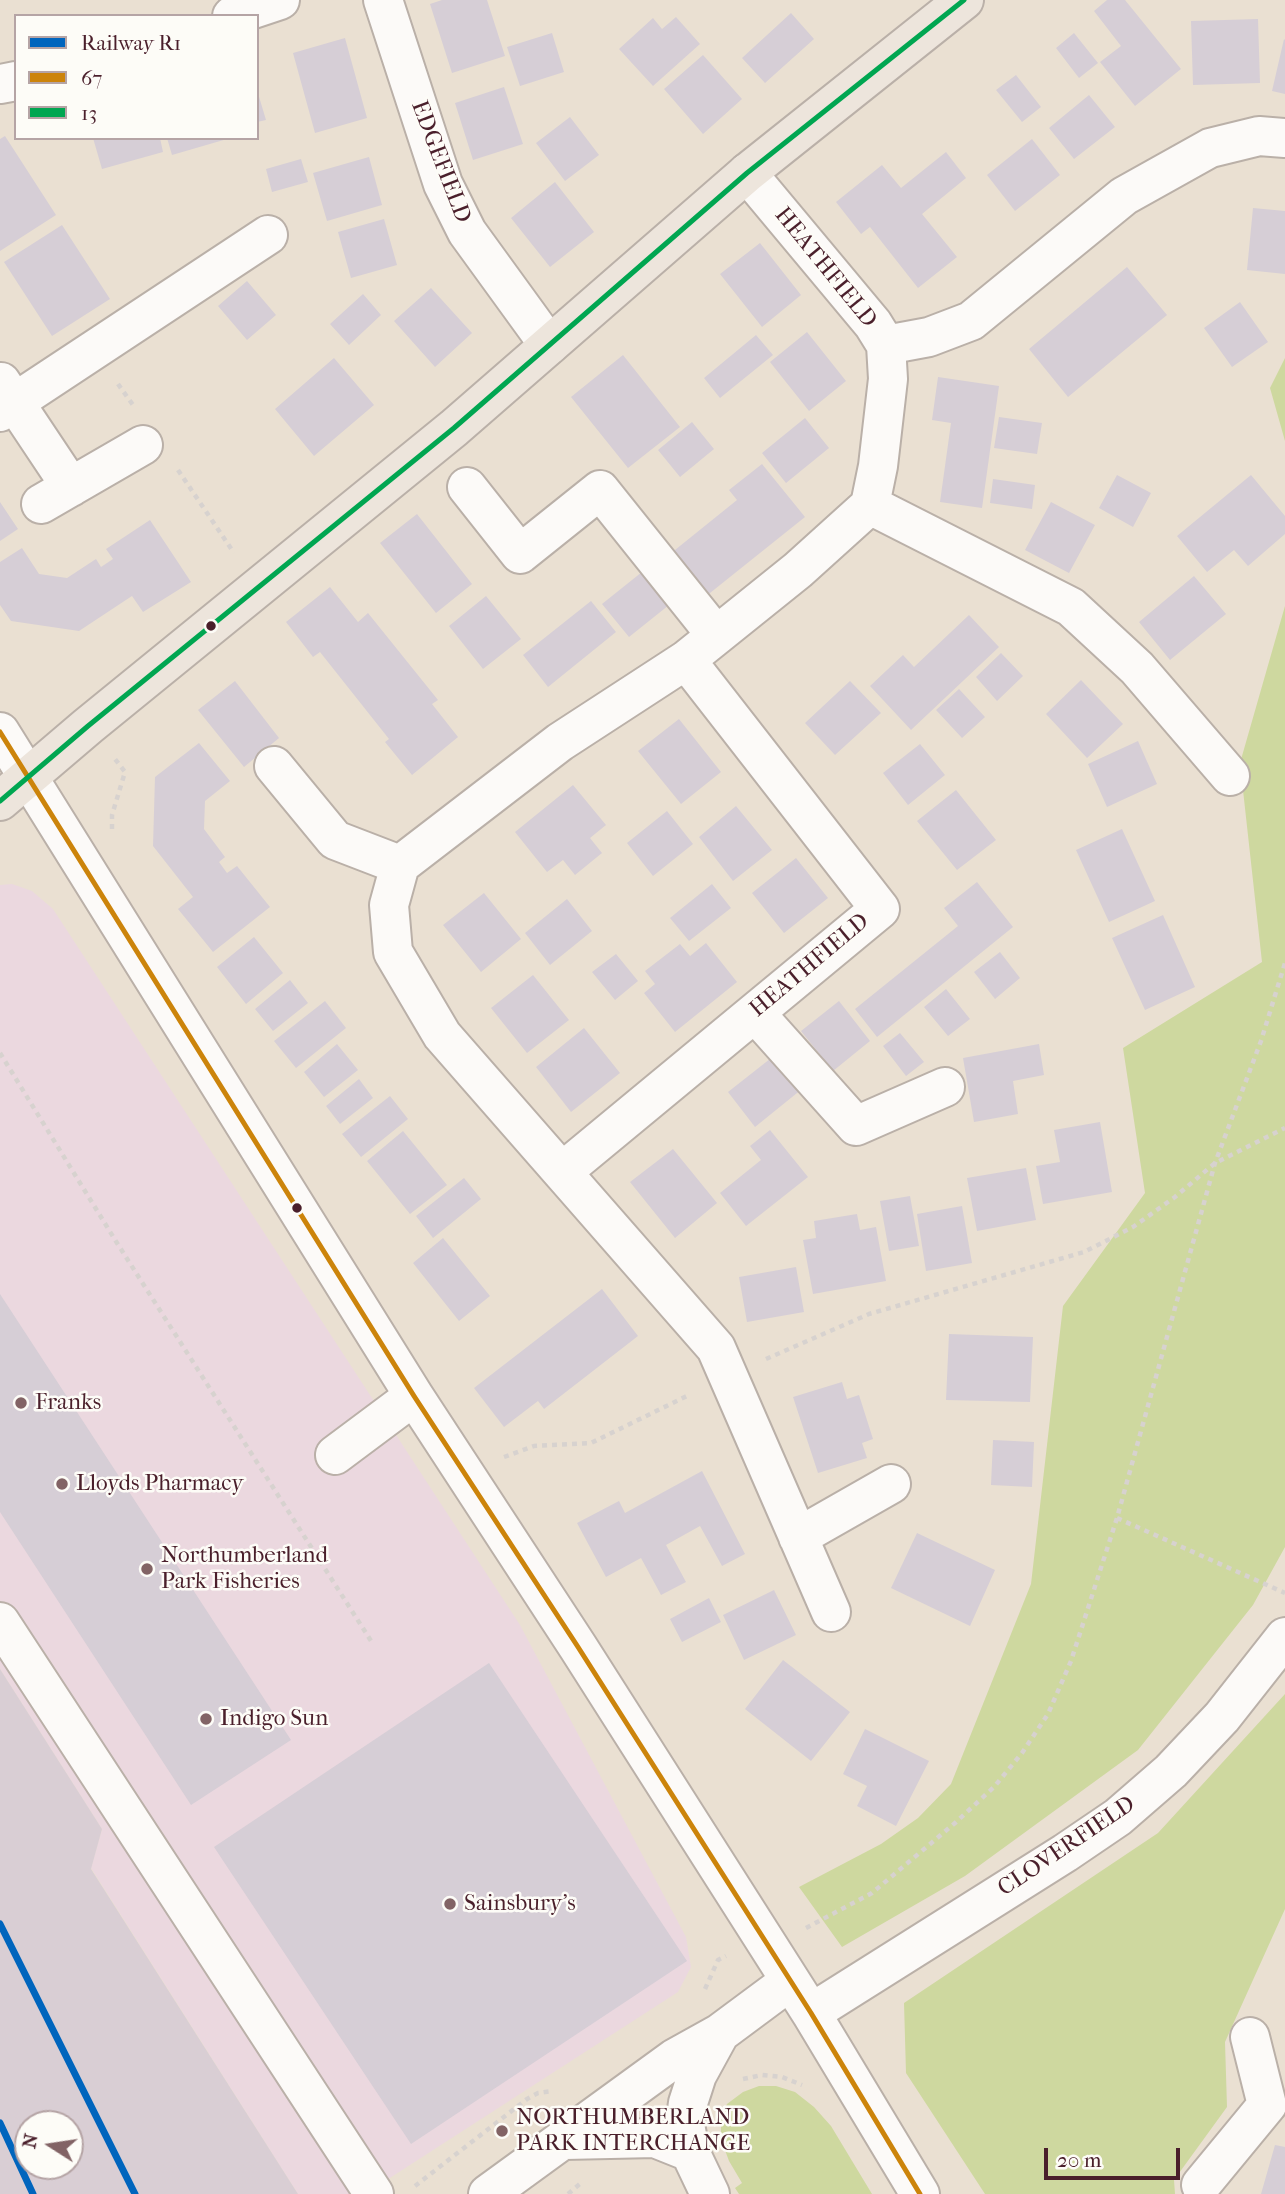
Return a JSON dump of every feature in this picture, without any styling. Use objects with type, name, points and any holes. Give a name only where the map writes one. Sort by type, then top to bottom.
[{"type":"main road","points":[[14,789],[454,428],[747,173],[964,0]]},
{"type":"street","points":[[238,14],[280,0]]},
{"type":"street","name":"EDGEFIELD","points":[[383,0],[443,184],[467,232],[549,345]]},
{"type":"street","points":[[886,345],[929,337],[971,321],[1124,196],[1210,148],[1259,135],[1285,138]]},
{"type":"street","name":"HEATHFIELD","points":[[747,173],[873,324],[886,345],[888,379],[878,466],[870,505]]},
{"type":"street","points":[[143,445],[56,495],[5,398],[268,235]]},
{"type":"street","points":[[467,487],[520,554],[600,490],[716,635]]},
{"type":"street","points":[[831,1612],[716,1348],[442,1035],[393,952],[389,905],[400,865],[560,742],[686,660],[798,570],[870,505],[1071,607],[1137,668],[1230,776]]},
{"type":"street","name":"HEATHFIELD","points":[[562,1172],[880,909],[686,660]]},
{"type":"street","points":[[0,732],[14,789],[578,1647],[811,2013],[920,2194]]},
{"type":"street","points":[[274,766],[335,839],[400,865]]},
{"type":"street","points":[[755,1013],[856,1126],[945,1087]]},
{"type":"street","points":[[334,1455],[414,1396]]},
{"type":"street","points":[[799,1538],[891,1484]]},
{"type":"street","points":[[0,1622],[374,2194]]},
{"type":"street","name":"CLOVERFIELD","points":[[811,2013],[1118,1817],[1171,1771],[1213,1726],[1285,1637]]},
{"type":"street","points":[[496,2191],[675,2058],[720,2033],[790,1981]]},
{"type":"street","points":[[710,2194],[690,2152],[685,2124],[697,2075],[720,2033]]},
{"type":"street","points":[[1200,2185],[1276,2107],[1250,2037]]},
{"type":"street","points":[[565,2140],[654,2138],[690,2152]]},
{"type":"path","points":[[801,1930],[872,1894],[974,1805],[1023,1753],[1048,1714],[1071,1661],[1117,1518],[1215,1163],[1261,1041],[1285,963]]},
{"type":"path","points":[[0,1053],[117,1243],[373,1644]]},
{"type":"path","points":[[463,1473],[534,1446],[591,1443],[728,1376],[869,1314],[1084,1252],[1133,1227],[1175,1197],[1215,1163],[1285,1128]]},
{"type":"path","points":[[1117,1518],[1285,1594]]},
{"type":"path","points":[[739,2081],[762,2075],[782,2077],[797,2081],[810,2090]]},
{"type":"shaded area","points":[[12,884],[32,891],[53,909],[520,1625],[686,1937],[691,1967],[678,1992],[365,2194],[298,2194],[91,1868],[102,1829],[0,1669],[0,885]]},
{"type":"shaded area","points":[[0,1669],[102,1829],[91,1869],[298,2194],[0,2194]]},
{"type":"green space","points":[[1285,358],[1285,441],[1270,388]]},
{"type":"green space","points":[[1285,606],[1285,1547],[1253,1605],[1138,1750],[965,1876],[842,1947],[799,1887],[881,1844],[918,1818],[951,1784],[1031,1584],[1063,1306],[1145,1193],[1123,1048],[1262,962],[1240,763]]},
{"type":"green space","points":[[1285,1694],[1285,1909],[1225,2042],[1227,2107],[1174,2180],[1175,2194],[985,2194],[906,2073],[904,2003],[1158,1833]]},
{"type":"green space","points":[[759,2086],[776,2086],[795,2092],[814,2107],[831,2126],[872,2194],[739,2194],[735,2188],[742,2183],[729,2161],[721,2139],[721,2117],[727,2104],[743,2092]]},
{"type":"building","points":[[442,0],[487,0],[505,56],[452,73],[430,4]]},
{"type":"building","points":[[1107,0],[1125,0],[1181,69],[1135,106],[1100,62],[1121,46],[1094,11]]},
{"type":"building","points":[[791,13],[814,39],[765,83],[742,58]]},
{"type":"building","points":[[676,17],[700,44],[653,86],[619,49],[653,18],[662,29]]},
{"type":"building","points":[[1258,19],[1260,83],[1193,85],[1191,21]]},
{"type":"building","points":[[552,33],[564,72],[520,86],[507,47]]},
{"type":"building","points":[[1074,33],[1098,63],[1079,78],[1056,48]]},
{"type":"building","points":[[345,38],[367,118],[315,133],[293,53]]},
{"type":"building","points":[[1285,40],[1285,94],[1272,91]]},
{"type":"building","points":[[703,55],[742,99],[703,134],[664,89]]},
{"type":"building","points":[[1016,75],[1041,107],[1022,122],[996,90]]},
{"type":"building","points":[[504,87],[523,144],[473,160],[455,103]]},
{"type":"building","points":[[1089,95],[1115,127],[1074,159],[1049,128]]},
{"type":"building","points":[[259,97],[266,120],[259,122]]},
{"type":"building","points":[[570,117],[599,155],[565,181],[536,143]]},
{"type":"building","points":[[5,136],[56,215],[0,251],[0,139]]},
{"type":"building","points":[[1032,139],[1060,175],[1015,211],[987,175]]},
{"type":"building","points":[[94,140],[160,140],[163,152],[102,169]]},
{"type":"building","points":[[168,140],[224,140],[172,155]]},
{"type":"building","points":[[946,152],[966,178],[922,214],[957,257],[918,288],[870,227],[861,234],[836,202],[882,165],[901,188]]},
{"type":"building","points":[[369,157],[382,205],[327,221],[313,173]]},
{"type":"building","points":[[301,159],[308,182],[272,192],[266,169]]},
{"type":"building","points":[[555,182],[594,232],[550,267],[511,218]]},
{"type":"building","points":[[1253,208],[1285,211],[1285,274],[1247,270]]},
{"type":"building","points":[[384,219],[397,265],[351,278],[338,232]]},
{"type":"building","points":[[62,225],[110,299],[52,336],[4,262]]},
{"type":"building","points":[[760,243],[801,295],[762,327],[720,274]]},
{"type":"building","points":[[1127,267],[1167,315],[1068,397],[1029,349]]},
{"type":"building","points":[[247,281],[276,315],[247,340],[218,306]]},
{"type":"building","points":[[431,288],[472,333],[435,367],[394,321]]},
{"type":"building","points":[[363,294],[381,315],[349,345],[330,324]]},
{"type":"building","points":[[1240,302],[1268,342],[1232,367],[1204,328]]},
{"type":"building","points":[[807,332],[846,381],[809,411],[770,362]]},
{"type":"building","points":[[756,335],[773,355],[720,398],[704,378]]},
{"type":"building","points":[[623,355],[680,427],[628,468],[571,397]]},
{"type":"building","points":[[334,358],[374,405],[314,456],[275,409]]},
{"type":"building","points":[[938,377],[999,386],[982,508],[940,502],[951,423],[932,420]]},
{"type":"building","points":[[999,417],[1042,423],[1037,454],[994,448]]},
{"type":"building","points":[[805,418],[829,448],[786,483],[762,453]]},
{"type":"building","points":[[692,422],[714,449],[680,477],[658,450]]},
{"type":"building","points":[[762,464],[805,517],[705,597],[670,554],[737,500],[729,490]]},
{"type":"building","points":[[1117,475],[1151,493],[1133,527],[1099,508]]},
{"type":"building","points":[[1251,475],[1285,516],[1285,534],[1248,566],[1234,550],[1207,572],[1177,536]]},
{"type":"building","points":[[993,479],[1035,485],[1032,509],[990,503]]},
{"type":"building","points":[[0,502],[18,529],[0,541]]},
{"type":"building","points":[[1051,502],[1095,525],[1069,573],[1025,550]]},
{"type":"building","points":[[417,514],[472,584],[436,613],[380,543]]},
{"type":"building","points":[[150,520],[191,582],[143,612],[132,596],[79,631],[11,621],[0,605],[0,562],[22,548],[39,574],[67,578],[96,559],[101,567],[113,559],[106,549]]},
{"type":"building","points":[[642,572],[669,605],[629,637],[602,604]]},
{"type":"building","points":[[1194,576],[1226,614],[1170,660],[1139,622]]},
{"type":"building","points":[[330,587],[358,622],[368,613],[438,700],[432,704],[458,737],[412,775],[385,742],[389,739],[320,652],[313,657],[286,622]]},
{"type":"building","points":[[486,596],[521,639],[483,669],[449,626]]},
{"type":"building","points":[[591,601],[616,632],[548,687],[523,655]]},
{"type":"building","points":[[969,615],[999,647],[911,730],[870,686],[903,655],[914,667]]},
{"type":"building","points":[[1001,653],[1023,676],[997,701],[976,677]]},
{"type":"building","points":[[1081,680],[1123,724],[1087,758],[1046,714]]},
{"type":"building","points":[[235,681],[279,738],[244,767],[198,710]]},
{"type":"building","points":[[850,681],[881,713],[835,755],[805,723]]},
{"type":"building","points":[[959,689],[985,717],[962,738],[936,710]]},
{"type":"building","points":[[679,719],[721,772],[681,804],[638,751]]},
{"type":"building","points":[[1138,741],[1157,784],[1107,807],[1088,764]]},
{"type":"building","points":[[199,743],[230,781],[205,801],[204,829],[225,857],[219,862],[227,873],[237,866],[270,907],[213,952],[178,909],[193,897],[153,846],[155,777]]},
{"type":"building","points":[[920,744],[945,775],[908,805],[883,773]]},
{"type":"building","points":[[573,785],[606,825],[590,838],[602,853],[575,875],[563,860],[547,872],[515,832]]},
{"type":"building","points":[[956,790],[996,840],[957,870],[917,821]]},
{"type":"building","points":[[736,806],[772,850],[733,881],[699,837]]},
{"type":"building","points":[[667,811],[693,844],[653,876],[627,843]]},
{"type":"building","points":[[1122,829],[1155,901],[1109,922],[1076,850]]},
{"type":"building","points":[[796,858],[828,898],[784,933],[752,893]]},
{"type":"building","points":[[977,882],[1013,927],[877,1037],[855,1009],[958,926],[944,908]]},
{"type":"building","points":[[712,884],[731,908],[689,941],[670,918]]},
{"type":"building","points":[[484,893],[521,939],[481,972],[443,925]]},
{"type":"building","points":[[567,899],[592,931],[550,965],[525,933]]},
{"type":"building","points":[[1163,915],[1195,987],[1145,1010],[1112,938]]},
{"type":"building","points":[[254,937],[283,973],[246,1004],[217,967]]},
{"type":"building","points":[[706,943],[737,982],[675,1032],[644,993],[655,984],[645,971],[680,944],[690,956]]},
{"type":"building","points":[[1000,952],[1020,978],[995,999],[974,972]]},
{"type":"building","points":[[616,954],[638,981],[615,1000],[592,972]]},
{"type":"building","points":[[533,975],[569,1020],[527,1053],[491,1008]]},
{"type":"building","points":[[290,980],[308,1003],[273,1031],[255,1009]]},
{"type":"building","points":[[946,989],[970,1019],[948,1036],[924,1007]]},
{"type":"building","points":[[325,1001],[346,1028],[296,1068],[274,1041]]},
{"type":"building","points":[[839,1001],[870,1041],[833,1071],[801,1031]]},
{"type":"building","points":[[584,1028],[620,1073],[571,1112],[536,1067]]},
{"type":"building","points":[[900,1033],[924,1062],[906,1076],[883,1046]]},
{"type":"building","points":[[337,1044],[358,1070],[324,1097],[304,1072]]},
{"type":"building","points":[[1039,1044],[1044,1075],[1013,1081],[1018,1114],[974,1122],[963,1058]]},
{"type":"building","points":[[775,1055],[802,1089],[755,1127],[728,1092]]},
{"type":"building","points":[[359,1079],[373,1098],[340,1124],[326,1106]]},
{"type":"building","points":[[390,1096],[408,1119],[361,1157],[342,1134]]},
{"type":"building","points":[[1100,1122],[1112,1192],[1043,1204],[1036,1166],[1060,1162],[1054,1130]]},
{"type":"building","points":[[770,1130],[808,1177],[746,1226],[720,1193],[761,1160],[750,1146]]},
{"type":"building","points":[[403,1131],[447,1185],[410,1214],[367,1161]]},
{"type":"building","points":[[673,1149],[717,1203],[675,1238],[630,1182]]},
{"type":"building","points":[[1026,1168],[1036,1220],[977,1231],[967,1178]]},
{"type":"building","points":[[464,1178],[481,1199],[433,1238],[416,1216]]},
{"type":"building","points":[[910,1196],[919,1246],[889,1251],[880,1201]]},
{"type":"building","points":[[962,1206],[972,1263],[926,1271],[917,1214]]},
{"type":"building","points":[[857,1214],[860,1230],[876,1227],[886,1281],[813,1294],[803,1240],[816,1238],[814,1221]]},
{"type":"building","points":[[443,1238],[490,1296],[459,1321],[413,1263]]},
{"type":"building","points":[[796,1267],[804,1312],[747,1322],[739,1277]]},
{"type":"building","points":[[602,1289],[638,1336],[544,1409],[538,1401],[504,1427],[474,1388]]},
{"type":"building","points":[[0,1294],[291,1740],[191,1805],[0,1512]]},
{"type":"building","points":[[949,1334],[1033,1337],[1030,1402],[946,1400]]},
{"type":"building","points":[[842,1382],[847,1399],[859,1395],[873,1439],[862,1443],[867,1458],[818,1473],[793,1397]]},
{"type":"building","points":[[993,1440],[1034,1442],[1032,1487],[991,1485]]},
{"type":"building","points":[[702,1471],[745,1554],[722,1566],[700,1526],[666,1545],[686,1582],[661,1595],[641,1558],[606,1577],[577,1523],[619,1501],[625,1513]]},
{"type":"building","points":[[917,1533],[995,1570],[970,1626],[891,1588]]},
{"type":"building","points":[[774,1590],[796,1635],[744,1660],[723,1615]]},
{"type":"building","points":[[709,1598],[721,1622],[682,1642],[670,1619]]},
{"type":"building","points":[[783,1660],[850,1712],[811,1761],[745,1709]]},
{"type":"building","name":"Sainsbury's","points":[[489,1663],[687,1961],[411,2144],[214,1847]]},
{"type":"building","points":[[865,1729],[929,1761],[896,1826],[857,1806],[867,1786],[843,1774]]},
{"type":"building","points":[[1275,2145],[1285,2147],[1285,2194],[1261,2194]]},
{"type":"rail line","name":"R1","points":[[0,1924],[135,2194]]},
{"type":"rail line","name":"R1","points":[[0,2123],[33,2194]]},
{"type":"transit line","name":"13","points":[[0,801],[454,428],[747,173],[964,0]]},
{"type":"transit line","name":"67","points":[[0,732],[414,1396],[578,1647],[811,2013],[920,2194]]},
{"type":"place","name":"Franks","points":[[21,1403]]},
{"type":"place","name":"Lloyds Pharmacy","points":[[62,1484]]},
{"type":"place","name":"Northumberland Park Fisheries","points":[[147,1569]]},
{"type":"place","name":"Indigo Sun","points":[[206,1719]]},
{"type":"place","name":"Sainsbury's","points":[[450,1904]]},
{"type":"place","name":"NORTHUMBERLAND PARK INTERCHANGE","points":[[502,2131]]}]
